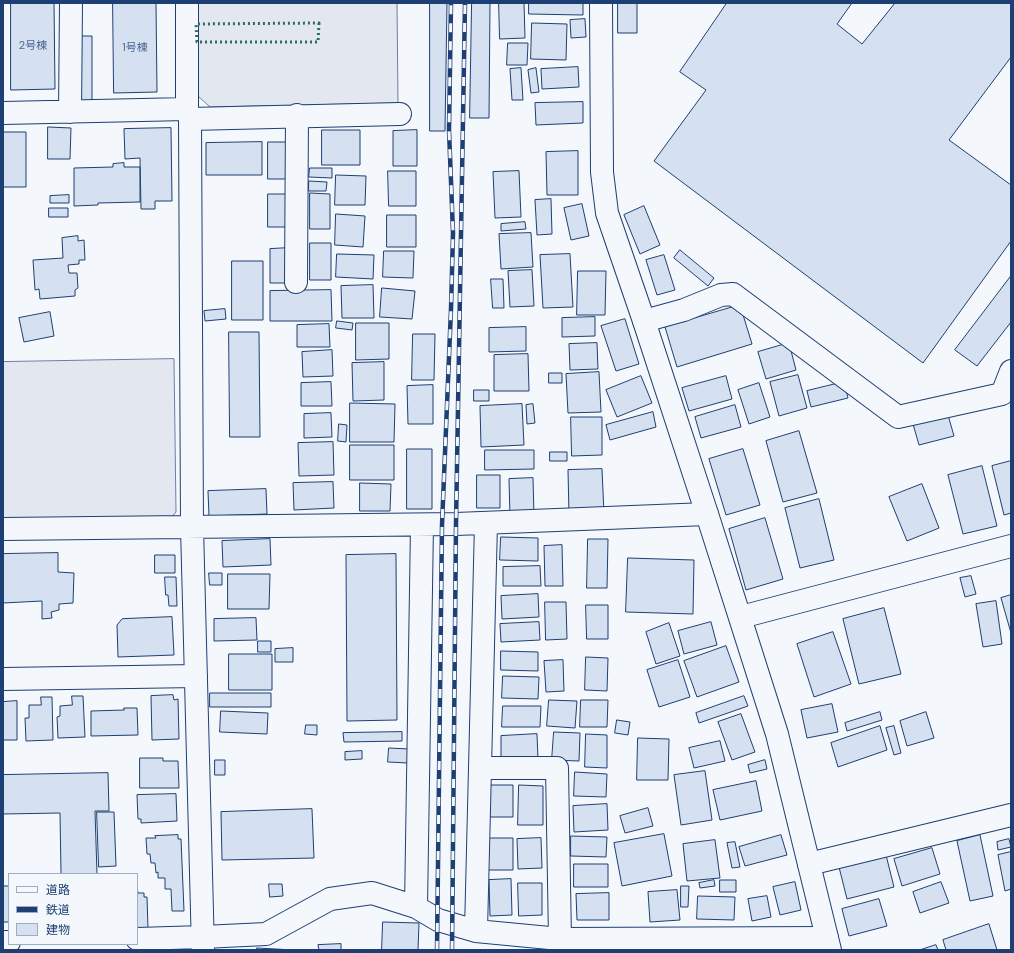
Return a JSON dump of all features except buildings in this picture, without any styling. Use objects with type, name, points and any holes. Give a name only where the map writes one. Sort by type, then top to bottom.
[{"type":"street","points":[[70,112],[71,3]]},
{"type":"street","points":[[187,3],[192,527],[203,944]]},
{"type":"street","points":[[138,939],[203,944],[266,934],[330,899],[372,894],[416,907],[438,920],[476,931],[560,939],[828,944],[777,734],[741,617],[607,213],[602,172],[601,3]]},
{"type":"street","points":[[3,113],[70,112],[297,116],[400,114]]},
{"type":"street","points":[[296,282],[297,116]]},
{"type":"street","points":[[644,321],[684,310],[721,295],[733,294],[898,417],[1002,394],[1011,371]]},
{"type":"street","points":[[3,529],[422,525],[707,514]]},
{"type":"street","points":[[476,931],[486,523]]},
{"type":"street","points":[[416,907],[422,525]]},
{"type":"street","points":[[741,617],[1011,546]]},
{"type":"street","points":[[3,679],[196,676]]},
{"type":"street","points":[[480,768],[557,768],[560,939]]},
{"type":"street","points":[[809,864],[1011,815]]},
{"type":"shaded area","points":[[196,3],[397,3],[398,103],[210,107],[198,96]]},
{"type":"shaded area","points":[[174,359],[176,512],[170,519],[3,520],[3,362]]},
{"type":"railway","points":[[437,950],[442,525],[453,233],[449,130],[451,3]]},
{"type":"railway","points":[[452,950],[456,524],[465,3]]},
{"type":"hedge","points":[[319,23],[318,42],[197,42],[196,24],[319,23]]}]
